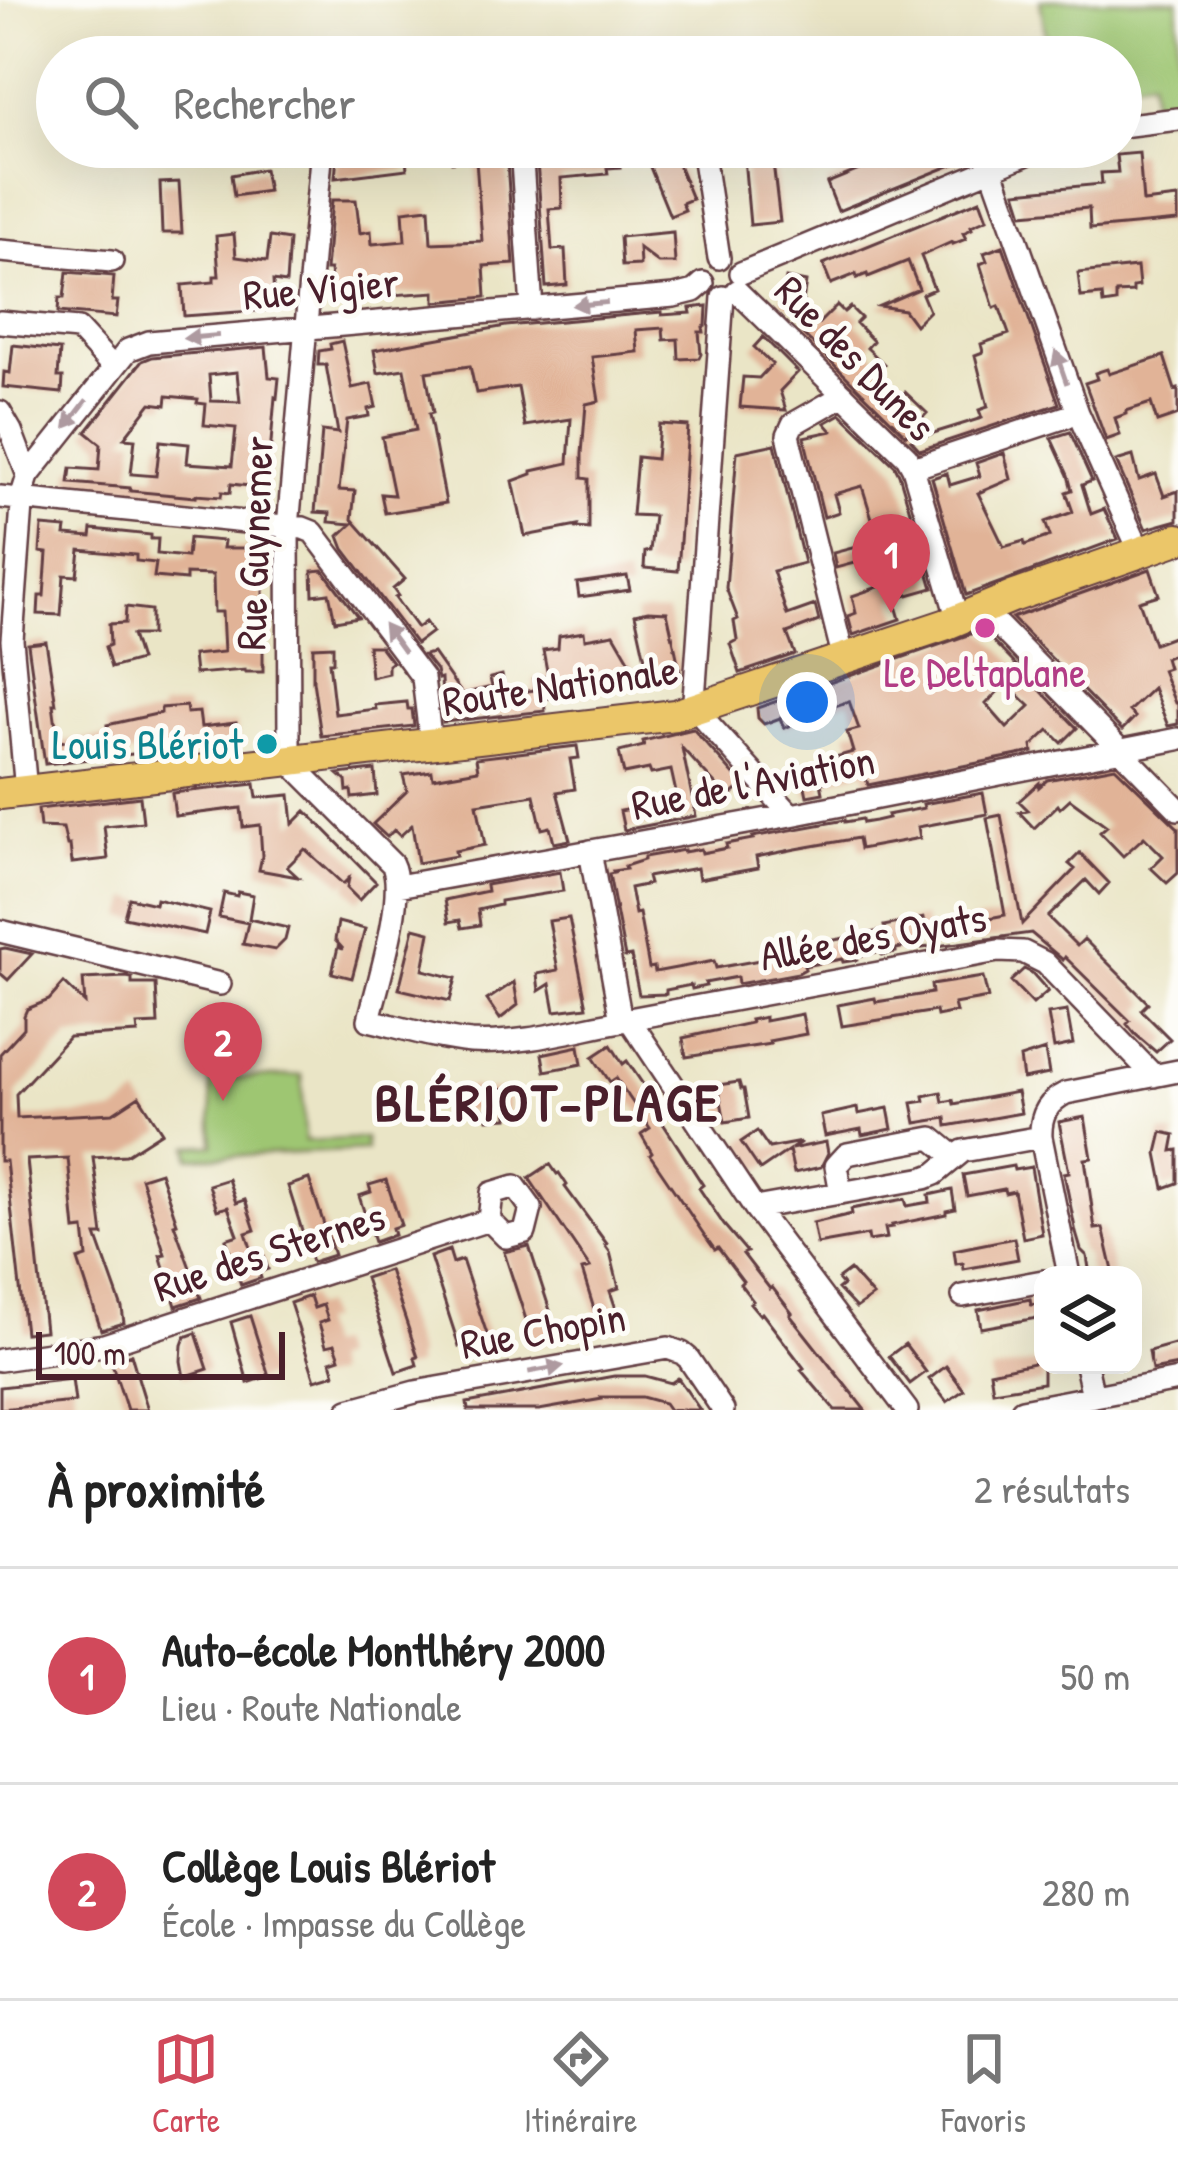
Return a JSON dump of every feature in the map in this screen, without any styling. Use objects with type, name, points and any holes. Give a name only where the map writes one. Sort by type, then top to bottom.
[{"type":"main road","name":"Route Nationale","points":[[13,793],[649,720],[696,709],[958,620],[1178,539]]},
{"type":"street","points":[[1142,123],[1178,119]]},
{"type":"street","name":"Rue Guynemer","points":[[290,762],[288,527],[320,168]]},
{"type":"street","points":[[522,168],[532,309]]},
{"type":"street","points":[[705,168],[719,258]]},
{"type":"street","points":[[791,815],[696,709],[693,693],[733,287],[733,261],[719,258],[705,267],[703,284],[712,295],[733,287],[997,168]]},
{"type":"street","points":[[992,170],[1078,413],[1140,552]]},
{"type":"street","points":[[0,251],[112,261]]},
{"type":"street","name":"Rue Vigier","points":[[13,793],[11,498],[128,350],[141,344],[674,296],[703,284]]},
{"type":"street","name":"Rue des Dunes","points":[[733,287],[903,452],[913,468],[958,620]]},
{"type":"street","points":[[0,322],[78,329],[113,367]]},
{"type":"street","points":[[844,395],[793,424],[788,435],[844,659]]},
{"type":"street","points":[[0,412],[28,476]]},
{"type":"street","points":[[913,468],[1078,413]]},
{"type":"street","points":[[11,498],[302,528],[316,535],[423,678],[431,745]]},
{"type":"street","points":[[987,608],[994,621],[1178,809]]},
{"type":"street","name":"Rue de l'Aviation","points":[[398,886],[1178,739]]},
{"type":"street","points":[[290,762],[392,864],[398,886]]},
{"type":"street","points":[[590,851],[625,1020],[755,1208],[900,1402]]},
{"type":"street","name":"Allée des Oyats","points":[[398,886],[369,1020],[451,1039],[513,1040],[1016,950],[1046,963],[1154,1076]]},
{"type":"street","points":[[0,931],[220,984]]},
{"type":"street","points":[[1067,1266],[1041,1137],[1042,1117],[1060,1096],[1178,1071]]},
{"type":"street","points":[[755,1208],[930,1177],[968,1149],[1041,1137]]},
{"type":"street","points":[[841,1193],[836,1166],[848,1154],[932,1138],[954,1156]]},
{"type":"street","name":"Rue des Sternes","points":[[0,1360],[104,1346],[489,1220]]},
{"type":"street","points":[[963,1296],[1034,1283]]},
{"type":"street","name":"Rue Chopin","points":[[349,1410],[415,1393],[668,1348],[688,1358],[723,1410]]},
{"type":"street","points":[[1089,1374],[1093,1396]]},
{"type":"street","points":[[1022,1410],[1178,1380]]},
{"type":"green space","points":[[1040,0],[1178,0],[1178,114],[1153,117],[1151,79],[1142,80],[1142,36],[1046,36]]},
{"type":"green space","points":[[302,1075],[305,1141],[365,1138],[366,1150],[190,1158],[189,1146],[213,1145],[210,1079]]},
{"type":"building","points":[[336,168],[407,168],[407,169],[335,178]]},
{"type":"building","points":[[477,168],[507,168],[514,264],[484,266],[486,297],[435,302],[435,292],[333,299],[330,270],[326,270],[332,200],[356,200],[360,233],[371,231],[372,244],[405,241],[403,211],[429,208],[431,243],[482,241]]},
{"type":"building","points":[[538,168],[607,168],[608,174],[561,178],[562,208],[549,209],[552,250],[565,249],[567,285],[546,287]]},
{"type":"building","points":[[650,168],[679,168],[692,199],[682,203],[685,210],[670,216]]},
{"type":"building","points":[[745,168],[774,168],[780,222],[750,225]]},
{"type":"building","points":[[864,168],[944,168],[838,211],[827,183]]},
{"type":"building","points":[[1118,168],[1140,168],[1143,202],[1178,198],[1178,221],[1090,229],[1089,208],[1023,214],[1016,192],[1102,184],[1101,173],[1118,172]]},
{"type":"building","points":[[264,169],[268,191],[234,196],[231,175]]},
{"type":"building","points":[[179,182],[182,233],[162,233],[160,183]]},
{"type":"building","points":[[980,200],[987,219],[963,233],[966,239],[921,256],[934,289],[922,294],[929,311],[915,325],[904,310],[879,306],[919,289],[908,261],[868,277],[857,278],[856,274],[831,284],[823,264]]},
{"type":"building","points":[[673,232],[675,263],[658,263],[639,248],[640,265],[622,266],[620,237]]},
{"type":"building","points":[[234,234],[236,257],[267,261],[270,237],[289,240],[286,283],[273,281],[274,298],[265,298],[266,310],[184,316],[182,285],[214,282],[214,276],[219,276],[216,236]]},
{"type":"building","points":[[1003,246],[1059,404],[920,450],[911,440],[982,418],[979,410],[988,407],[975,355],[983,352],[981,344],[1009,334],[999,306],[994,308],[980,264],[987,261],[984,253]]},
{"type":"building","points":[[1137,267],[1139,286],[1133,292],[1116,293],[1116,302],[1103,304],[1102,295],[1081,297],[1078,273]]},
{"type":"building","points":[[67,272],[114,276],[116,317],[58,312]]},
{"type":"building","points":[[786,278],[806,282],[802,307],[781,303]]},
{"type":"building","points":[[837,305],[844,312],[850,307],[861,318],[856,323],[873,341],[867,348],[884,364],[877,372],[900,396],[905,392],[927,413],[906,435],[800,331],[814,317],[819,323]]},
{"type":"building","points":[[707,306],[706,326],[699,332],[699,358],[679,359],[678,339],[664,340],[663,328],[636,330],[638,352],[592,357],[599,401],[586,404],[582,454],[582,478],[589,479],[589,529],[577,526],[525,536],[513,481],[568,463],[571,419],[525,426],[518,387],[476,393],[470,366],[426,372],[446,503],[385,513],[381,494],[394,495],[382,437],[416,430],[404,369],[378,373],[374,350],[506,326],[691,313],[690,308]]},
{"type":"building","points":[[763,337],[798,372],[780,391],[786,410],[740,407],[743,377],[759,378],[772,364],[754,347]]},
{"type":"building","points":[[342,341],[352,388],[371,384],[376,407],[368,409],[369,416],[347,420],[339,490],[355,491],[352,519],[405,579],[393,589],[395,598],[417,628],[425,622],[432,632],[416,644],[344,549],[339,536],[352,524],[329,522],[330,513],[315,512],[322,431],[338,433],[326,365],[318,365],[319,351]]},
{"type":"building","points":[[13,345],[60,350],[62,393],[3,387]]},
{"type":"building","points":[[266,347],[269,377],[279,378],[267,488],[231,484],[230,493],[222,492],[221,497],[196,497],[69,483],[71,468],[99,470],[101,444],[86,432],[142,361]],"holes":[[[237,372],[240,402],[211,401],[209,375]],[[167,396],[206,404],[204,425],[236,428],[232,466],[187,463],[189,444],[160,441],[156,476],[131,474],[135,439],[124,438],[151,403],[166,405]]]},
{"type":"building","points":[[1164,356],[1178,389],[1178,415],[1157,422],[1151,403],[1126,411],[1115,418],[1120,435],[1106,440],[1085,383],[1097,379],[1095,373],[1107,369],[1109,374]]},
{"type":"building","points":[[841,414],[895,466],[933,588],[894,599],[900,619],[853,635],[848,616],[856,613],[852,596],[887,584],[880,556],[836,568],[833,553],[879,541],[862,486],[834,494],[839,512],[824,517],[804,437],[832,431],[825,423]]},
{"type":"building","points":[[659,424],[688,426],[678,571],[644,568],[654,516],[632,515],[637,457],[656,459]]},
{"type":"building","points":[[1070,432],[1092,481],[1082,485],[1091,514],[1104,509],[1118,539],[966,595],[932,478],[947,473],[950,485],[980,476],[976,463],[1004,453],[1011,479],[978,493],[1004,547],[1024,541],[1025,545],[1050,536],[1045,522],[1073,512],[1066,492],[1072,490],[1068,475],[1051,438]]},
{"type":"building","points":[[775,444],[804,563],[773,571],[787,615],[815,605],[819,621],[787,633],[795,654],[740,673],[730,644],[737,640],[734,621],[738,619],[726,588],[737,452]]},
{"type":"building","points":[[1133,456],[1139,480],[1156,474],[1164,496],[1178,491],[1178,520],[1146,529],[1116,461]]},
{"type":"building","points":[[42,526],[66,528],[65,535],[91,537],[92,529],[151,535],[158,539],[157,554],[187,557],[189,538],[224,541],[223,548],[263,548],[263,634],[247,637],[248,648],[263,647],[263,672],[195,674],[193,655],[224,652],[222,612],[214,612],[213,575],[186,574],[186,580],[154,577],[156,563],[136,561],[136,555],[80,550],[77,576],[64,575],[61,615],[38,614],[47,553],[40,552]]},
{"type":"building","points":[[1150,569],[1159,595],[1139,601],[1154,644],[1178,635],[1178,653],[1165,658],[1168,668],[1162,670],[1178,703],[1178,724],[1168,726],[1153,688],[1129,711],[1135,717],[1122,730],[1012,618]]},
{"type":"building","points":[[323,570],[358,617],[335,621],[329,593],[313,595],[312,571]]},
{"type":"building","points":[[627,576],[630,590],[579,597],[577,583]]},
{"type":"building","points":[[126,607],[151,610],[151,635],[132,635],[140,660],[111,668],[105,647],[110,645],[109,624],[125,623]]},
{"type":"building","points":[[667,612],[680,671],[649,677],[635,614]]},
{"type":"building","points":[[982,630],[1077,728],[1062,743],[1049,730],[1032,746],[1033,752],[868,785],[864,771],[821,783],[823,793],[807,796],[801,767],[853,752],[847,732],[859,729],[849,701],[784,728],[780,718],[764,724],[757,708]],"holes":[[[1006,683],[1030,706],[1007,728],[986,704]]]},
{"type":"building","points":[[584,632],[585,639],[614,634],[640,679],[544,699],[545,711],[443,722],[441,678],[424,655],[433,653],[462,694],[492,687],[490,678],[502,675],[506,694],[535,690],[533,679],[548,676],[543,650],[558,648],[559,636]]},
{"type":"building","points":[[46,642],[58,742],[109,736],[107,725],[161,713],[161,708],[186,706],[187,713],[199,712],[201,727],[236,723],[238,742],[45,764],[28,644]]},
{"type":"building","points":[[333,646],[333,662],[329,662],[335,714],[407,702],[414,726],[321,736],[313,647]]},
{"type":"building","points":[[368,646],[380,646],[392,662],[388,673],[371,677]]},
{"type":"building","points":[[693,729],[743,785],[728,798],[682,748],[696,816],[624,830],[620,811],[679,806],[671,770],[624,774],[619,752]]},
{"type":"building","points":[[577,746],[579,758],[570,759],[575,789],[557,792],[570,840],[554,843],[550,827],[542,829],[534,795],[477,804],[485,845],[418,863],[412,825],[400,836],[394,830],[387,837],[373,824],[407,791],[403,775],[432,771],[433,778],[478,770],[476,758]]},
{"type":"building","points":[[1115,767],[1178,828],[1178,873],[1167,883],[1151,868],[1163,856],[1144,837],[1123,856],[1100,832],[1107,826],[1070,799],[1034,828],[1019,812],[1028,810],[1019,801],[1039,783],[1039,787],[1047,780]]},
{"type":"building","points":[[375,770],[377,795],[352,798],[338,774]]},
{"type":"building","points":[[255,784],[257,798],[290,795],[293,824],[306,811],[376,882],[359,900],[347,888],[349,878],[343,884],[305,849],[287,867],[298,877],[259,870],[260,825],[243,827],[241,808],[175,816],[172,793]]},
{"type":"building","points":[[983,793],[987,814],[918,827],[920,838],[860,849],[858,838],[796,849],[756,857],[758,868],[699,879],[697,868],[647,877],[649,884],[630,888],[649,968],[654,967],[655,972],[714,961],[716,968],[924,918],[926,930],[1005,915],[987,818],[1001,815],[1022,924],[1075,869],[1069,864],[1080,853],[1109,883],[1099,894],[1086,880],[1048,917],[1077,946],[1084,939],[1148,1003],[1141,1010],[1170,1039],[1156,1052],[1065,957],[1063,960],[1031,933],[922,948],[921,944],[738,984],[737,977],[692,989],[691,985],[666,990],[666,994],[639,995],[631,956],[625,957],[609,874],[613,871],[644,857],[684,850],[701,849],[702,853],[752,837],[845,820],[875,821],[924,808],[923,804]]},
{"type":"building","points":[[140,797],[143,822],[104,826],[108,859],[72,863],[63,828],[40,827],[38,809]]},
{"type":"building","points":[[560,872],[563,891],[500,901],[500,905],[478,910],[480,925],[462,928],[460,920],[449,922],[445,900],[487,891],[486,885]]},
{"type":"building","points":[[238,892],[253,895],[249,919],[288,928],[275,950],[243,944],[248,923],[219,917],[224,893],[237,896]]},
{"type":"building","points":[[129,898],[155,904],[156,899],[210,912],[205,934],[124,917]]},
{"type":"building","points":[[569,918],[587,1007],[555,1011],[550,984],[539,991],[537,974],[558,970],[549,921]]},
{"type":"building","points":[[338,922],[365,929],[352,978],[332,973],[338,947],[343,949],[335,940]]},
{"type":"building","points":[[414,928],[430,932],[423,970],[456,978],[450,1001],[399,989]]},
{"type":"building","points":[[0,949],[32,954],[8,980],[0,973]]},
{"type":"building","points":[[1024,969],[1048,991],[1033,1004],[1011,981]]},
{"type":"building","points":[[983,977],[988,998],[954,1004],[956,1012],[842,1026],[838,1005],[932,993],[931,985]]},
{"type":"building","points":[[132,978],[132,984],[156,984],[158,1024],[137,1025],[138,1033],[69,1037],[16,1094],[17,1118],[113,1113],[139,1096],[162,1132],[126,1155],[93,1157],[103,1235],[96,1235],[124,1323],[101,1330],[78,1260],[87,1257],[84,1229],[75,1230],[68,1158],[27,1160],[45,1331],[25,1333],[6,1161],[0,1161],[0,1054],[24,1028],[27,1009],[49,1000],[64,983],[85,1003],[83,979]]},
{"type":"building","points":[[514,982],[518,1005],[500,1019],[487,1000]]},
{"type":"building","points":[[1067,1011],[1073,1044],[1054,1048],[1048,1014]]},
{"type":"building","points":[[802,1014],[806,1034],[686,1057],[683,1038],[750,1020]]},
{"type":"building","points":[[611,1045],[657,1105],[653,1108],[703,1185],[699,1188],[747,1252],[743,1254],[865,1410],[835,1410],[750,1303],[740,1284],[743,1281],[715,1250],[650,1155],[641,1134],[650,1128],[616,1078],[610,1082],[593,1057]]},
{"type":"building","points":[[579,1046],[582,1064],[545,1071],[542,1054]]},
{"type":"building","points":[[1045,1050],[1049,1074],[1023,1079],[1020,1058]]},
{"type":"building","points":[[739,1082],[749,1118],[725,1122],[718,1085]]},
{"type":"building","points":[[476,1087],[476,1091],[507,1089],[508,1118],[488,1119],[487,1110],[456,1111],[455,1088]]},
{"type":"building","points":[[941,1092],[943,1102],[953,1100],[954,1104],[1017,1092],[1021,1113],[947,1126],[946,1118],[916,1123],[912,1103]]},
{"type":"building","points":[[857,1108],[858,1114],[888,1108],[892,1129],[825,1136],[821,1116]]},
{"type":"building","points":[[1085,1117],[1092,1158],[1085,1159],[1095,1229],[1103,1228],[1112,1266],[1089,1266],[1081,1250],[1064,1173],[1069,1172],[1059,1122]]},
{"type":"building","points":[[757,1131],[769,1148],[826,1142],[828,1153],[821,1167],[794,1173],[789,1150],[760,1170],[741,1142]]},
{"type":"building","points":[[1162,1132],[1175,1135],[1172,1151],[1178,1150],[1178,1183],[1164,1188],[1157,1153]]},
{"type":"building","points":[[550,1164],[607,1244],[619,1288],[610,1291],[618,1315],[598,1322],[582,1270],[590,1268],[529,1178]]},
{"type":"building","points":[[1013,1166],[1014,1170],[1031,1167],[1042,1234],[1023,1238],[1014,1191],[967,1196],[963,1175]]},
{"type":"building","points":[[160,1172],[201,1298],[176,1306],[141,1178]]},
{"type":"building","points":[[228,1179],[236,1203],[245,1200],[255,1230],[246,1233],[254,1257],[263,1254],[268,1269],[259,1272],[261,1278],[241,1285],[226,1239],[238,1235],[228,1207],[217,1210],[209,1185]]},
{"type":"building","points":[[309,1179],[334,1255],[312,1262],[288,1186]]},
{"type":"building","points":[[386,1180],[401,1225],[392,1228],[394,1235],[374,1242],[359,1196],[371,1192],[369,1185]]},
{"type":"building","points":[[952,1190],[955,1209],[892,1225],[885,1228],[887,1238],[869,1241],[868,1235],[817,1244],[813,1223],[852,1214],[851,1209],[905,1199],[907,1206],[930,1202],[929,1195]]},
{"type":"building","points":[[1014,1238],[1018,1259],[964,1269],[963,1263],[956,1264],[954,1250]]},
{"type":"building","points":[[529,1246],[556,1329],[555,1337],[534,1344],[504,1252]]},
{"type":"building","points":[[449,1250],[453,1263],[462,1260],[490,1343],[473,1349],[471,1342],[459,1346],[430,1257]]},
{"type":"building","points":[[389,1270],[418,1357],[417,1365],[396,1372],[365,1278]]},
{"type":"building","points":[[850,1270],[873,1296],[856,1308],[838,1289],[843,1285],[838,1279]]},
{"type":"building","points":[[310,1296],[314,1308],[323,1305],[328,1320],[319,1323],[326,1346],[335,1344],[340,1358],[331,1361],[335,1374],[315,1380],[290,1303]]},
{"type":"building","points":[[1030,1299],[1034,1319],[981,1328],[978,1310]]},
{"type":"building","points":[[250,1316],[269,1376],[248,1383],[231,1322]]},
{"type":"building","points":[[196,1333],[208,1369],[184,1377],[182,1345],[185,1337]]},
{"type":"building","points":[[1178,1343],[1178,1365],[1152,1370],[1149,1351]]},
{"type":"building","points":[[905,1344],[926,1372],[910,1384],[889,1356]]},
{"type":"building","points":[[131,1354],[148,1410],[127,1410],[111,1361]]},
{"type":"building","points":[[1034,1363],[1034,1374],[1043,1374],[1043,1383],[993,1391],[990,1372]]},
{"type":"building","points":[[946,1366],[964,1390],[947,1402],[929,1379]]},
{"type":"building","points":[[614,1376],[645,1376],[671,1383],[678,1378],[700,1410],[669,1410],[664,1403],[642,1397],[601,1397],[539,1410],[468,1410],[467,1403]]},
{"type":"building","points":[[72,1379],[75,1402],[0,1409],[0,1387]]},
{"type":"place","name":"Auto-école Montlhéry 2000","points":[[891,613]]},
{"type":"place","name":"Le Deltaplane","points":[[985,628]]},
{"type":"place","name":"Louis Blériot","points":[[267,744]]},
{"type":"place","name":"Collège Louis Blériot","points":[[223,1101]]},
{"type":"district","name":"BLÉRIOT-PLAGE","points":[[548,1102]]}]
